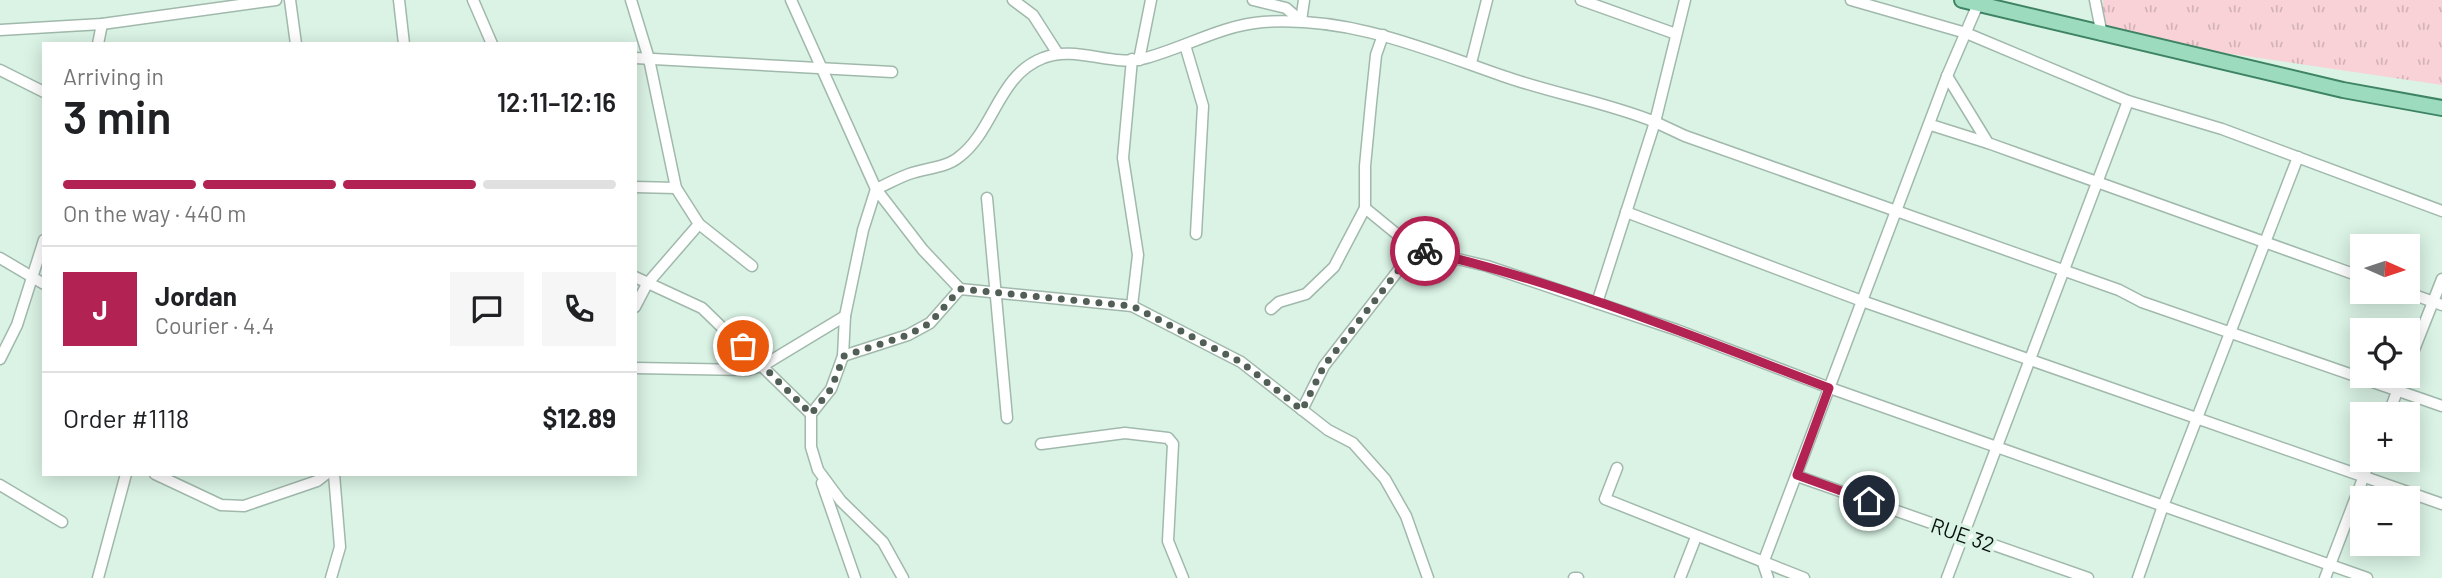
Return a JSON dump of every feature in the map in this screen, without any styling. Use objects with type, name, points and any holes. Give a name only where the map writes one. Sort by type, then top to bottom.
[{"type":"main road","points":[[1962,0],[2343,90],[2442,108]]},
{"type":"street","points":[[0,30],[102,23],[270,0]]},
{"type":"street","points":[[290,0],[296,42]]},
{"type":"street","points":[[399,0],[404,42]]},
{"type":"street","points":[[473,0],[491,42]]},
{"type":"street","points":[[631,0],[649,58],[676,188],[699,224],[752,266]]},
{"type":"street","points":[[791,0],[876,189],[923,250],[960,289],[1132,306],[1241,362],[1328,430],[1353,443],[1385,479],[1406,516],[1428,578]]},
{"type":"street","points":[[1013,0],[1033,15],[1058,54]]},
{"type":"street","points":[[1132,306],[1138,255],[1123,158],[1136,59],[1152,0]]},
{"type":"street","points":[[1253,0],[1286,8],[1301,21]]},
{"type":"street","points":[[1301,21],[1304,0]]},
{"type":"street","points":[[1471,63],[1487,0]]},
{"type":"street","points":[[1581,0],[1676,34]]},
{"type":"street","points":[[1597,303],[1655,122],[1685,0]]},
{"type":"street","points":[[1851,0],[1885,4],[1966,33],[2128,101],[2222,129],[2442,211]]},
{"type":"street","points":[[2095,0],[2102,35]]},
{"type":"street","points":[[1768,578],[1763,563],[1931,125],[1947,76],[1978,4]]},
{"type":"street","points":[[855,578],[811,447],[811,414],[831,389],[844,356],[845,316],[863,230],[876,189],[909,174],[958,159],[976,141],[999,97],[1021,73],[1041,58],[1058,54],[1136,59],[1260,22],[1301,21],[1383,35],[1471,63],[1502,76],[1620,108],[1685,136],[2231,333],[2442,406]]},
{"type":"street","points":[[98,42],[102,23]]},
{"type":"street","points":[[1271,309],[1279,302],[1306,294],[1334,267],[1365,208],[1365,166],[1370,116],[1377,55],[1383,35]]},
{"type":"street","points":[[1185,45],[1203,106],[1196,234]]},
{"type":"street","points":[[637,58],[892,72]]},
{"type":"street","points":[[0,70],[42,91]]},
{"type":"street","points":[[1947,76],[1988,143]]},
{"type":"street","points":[[1947,578],[2128,101]]},
{"type":"street","points":[[1931,125],[2350,273]]},
{"type":"street","points":[[2138,578],[2163,506],[2298,158]]},
{"type":"street","points":[[637,187],[676,188]]},
{"type":"street","points":[[987,198],[1007,418]]},
{"type":"street","points":[[1365,208],[1415,249],[1487,266],[1597,303],[2367,578]]},
{"type":"street","points":[[1626,212],[1863,300],[2442,503]]},
{"type":"street","points":[[637,302],[647,284],[699,224]]},
{"type":"street","points":[[0,359],[17,325],[42,246]]},
{"type":"street","points":[[1302,410],[1324,366],[1415,249]]},
{"type":"street","points":[[0,258],[42,283]]},
{"type":"street","points":[[637,278],[702,308],[764,365],[811,414]]},
{"type":"street","points":[[2420,339],[2437,303],[2442,279]]},
{"type":"street","points":[[844,356],[908,335],[930,323],[960,289]]},
{"type":"street","points":[[2420,297],[2437,303]]},
{"type":"street","points":[[637,368],[748,370],[764,365],[845,316]]},
{"type":"street","points":[[2393,402],[2398,390]]},
{"type":"street","points":[[1041,444],[1125,433],[1168,438],[1172,444],[1168,541],[1183,578]]},
{"type":"street","points":[[1616,468],[1605,499],[1804,578]]},
{"type":"street","points":[[818,470],[841,501],[883,542],[903,578]]},
{"type":"street","points":[[2325,578],[2366,472]]},
{"type":"street","name":"RUE 32","points":[[1797,475],[2088,578]]},
{"type":"street","points":[[98,578],[125,476]]},
{"type":"street","points":[[159,476],[221,505],[244,506],[317,481],[323,476]]},
{"type":"street","points":[[331,578],[340,547],[334,476]]},
{"type":"street","points":[[0,485],[62,522]]},
{"type":"street","points":[[1680,578],[1696,537]]},
{"type":"green space","points":[[2103,0],[2442,0],[2442,85],[2102,35]]},
{"type":"way so far","points":[[743,346],[811,414],[831,389],[844,356],[908,335],[930,323],[960,289],[1132,306],[1241,362],[1302,410],[1324,366],[1376,302],[1394,272],[1415,249],[1425,251]]},
{"type":"route","points":[[1425,251],[1487,266],[1676,330],[1829,388],[1797,475],[1869,501]]}]
